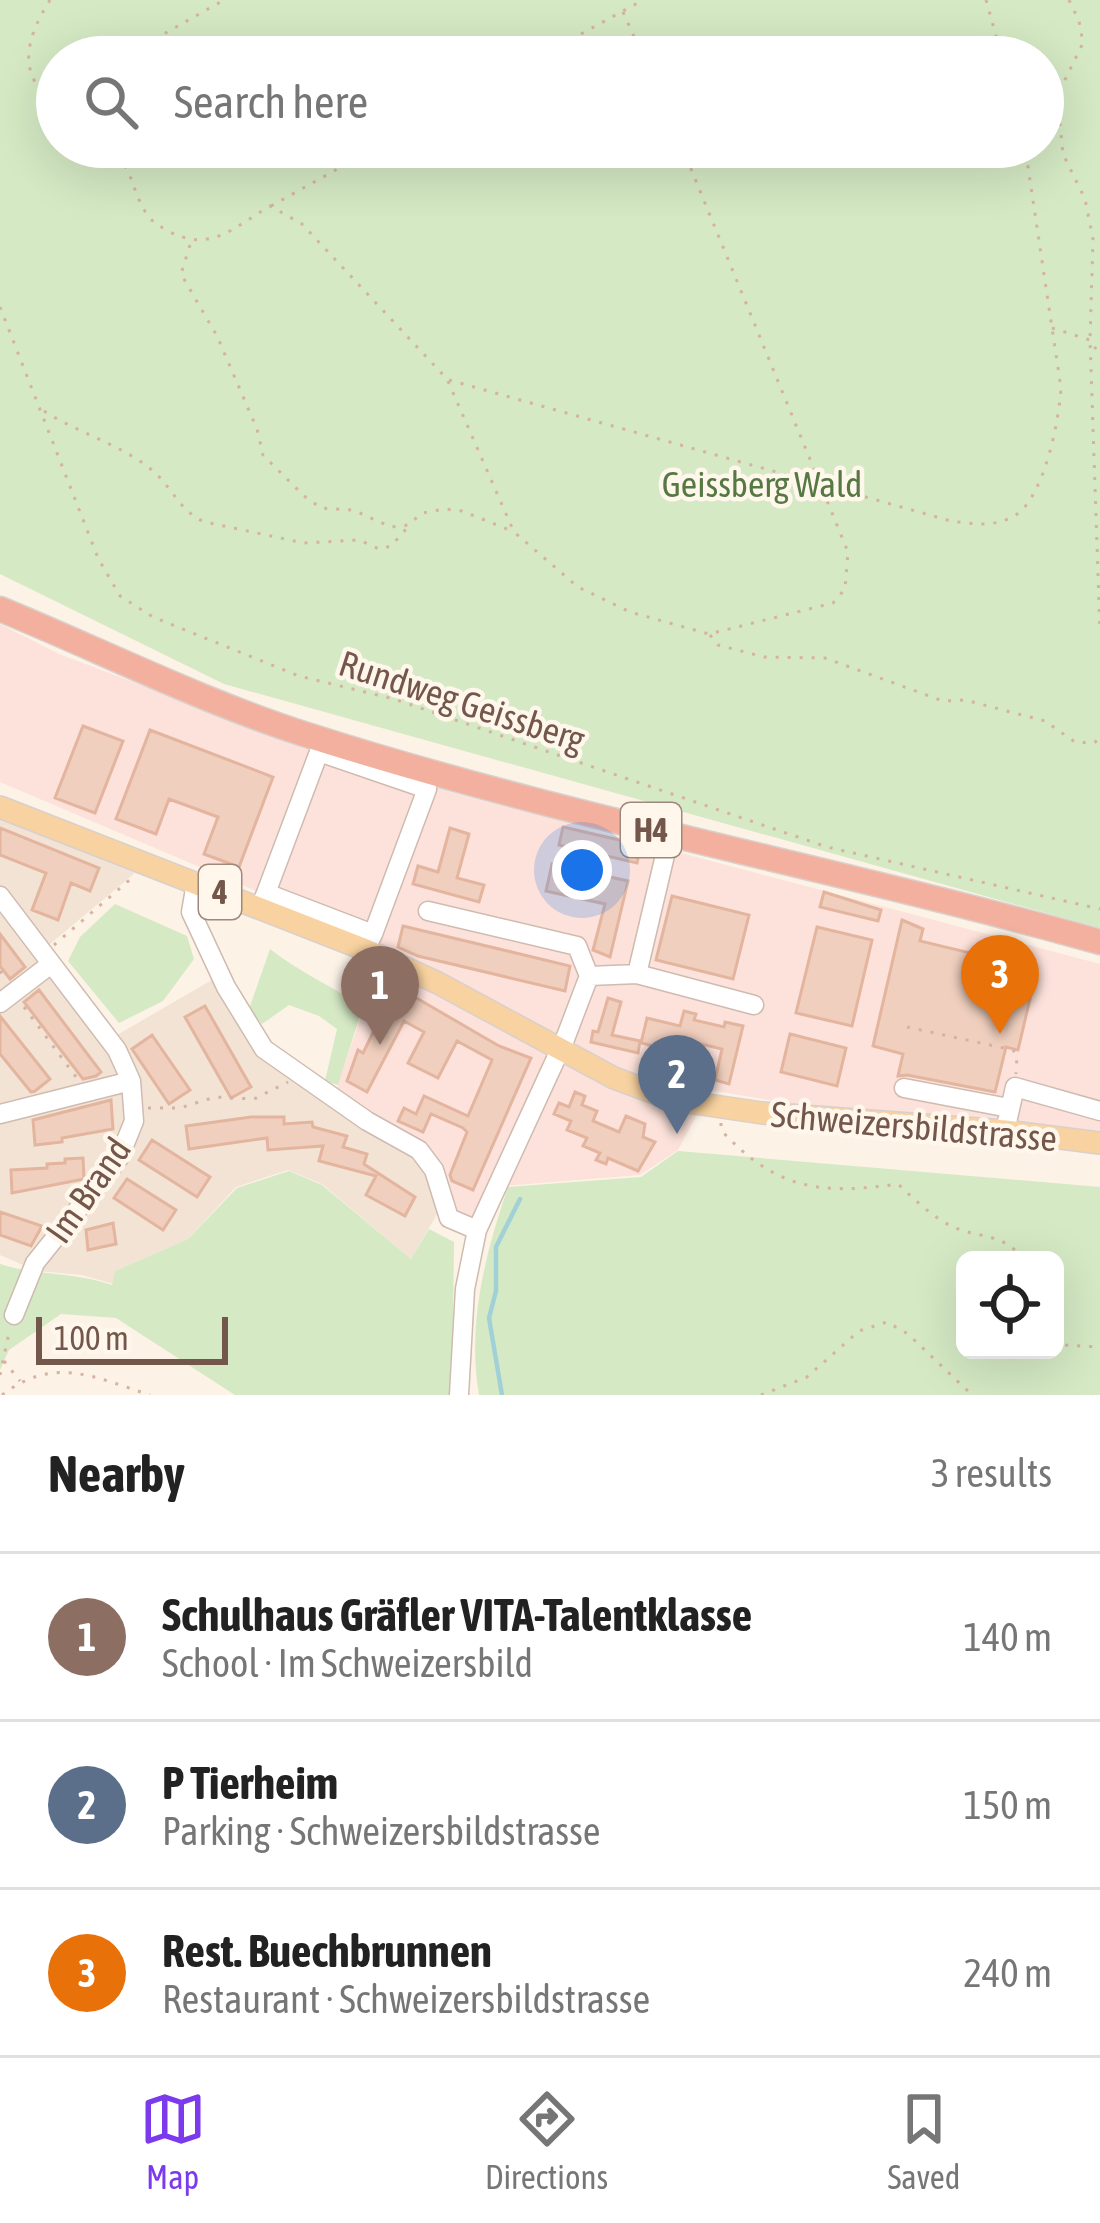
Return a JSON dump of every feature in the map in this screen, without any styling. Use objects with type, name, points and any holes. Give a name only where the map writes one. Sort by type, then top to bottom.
[{"type":"highway","name":"H4","points":[[6,610],[170,685],[298,732],[469,783],[1100,942]]},
{"type":"main road","name":"Schweizersbildstrasse","points":[[0,807],[196,883],[263,901],[369,942],[614,1078],[674,1100],[722,1109],[1007,1119],[1100,1143]]},
{"type":"street","points":[[263,901],[319,752],[427,789],[369,942]]},
{"type":"street","points":[[637,974],[670,834]]},
{"type":"street","points":[[196,883],[191,912],[226,986],[264,1049],[367,1121],[419,1150],[434,1170],[449,1218],[477,1230]]},
{"type":"street","name":"Im Brand","points":[[0,896],[117,1050],[131,1081],[134,1121],[119,1158],[35,1263],[14,1315]]},
{"type":"street","points":[[428,911],[577,946],[589,976],[477,1230],[465,1289],[459,1395]]},
{"type":"street","points":[[6,998],[47,959]]},
{"type":"street","points":[[589,976],[637,974],[754,1005]]},
{"type":"street","points":[[0,1114],[131,1081]]},
{"type":"street","points":[[904,1088],[1007,1119],[1016,1088],[1100,1111]]},
{"type":"path","points":[[36,83],[29,73],[26,49],[50,0]]},
{"type":"path","points":[[160,36],[224,0]]},
{"type":"path","points":[[576,36],[643,0]]},
{"type":"path","points":[[986,0],[996,36]]},
{"type":"path","points":[[1064,82],[1083,43],[1069,0]]},
{"type":"path","points":[[622,10],[634,36]]},
{"type":"path","points":[[1064,154],[1085,199],[1093,239],[1090,340],[1100,632]]},
{"type":"path","points":[[125,168],[145,212],[157,225],[190,242],[213,239],[339,168]]},
{"type":"path","points":[[40,409],[152,470],[190,517],[205,522],[304,543],[358,541],[379,549],[404,536],[408,525],[422,513],[462,511],[514,532],[578,587],[630,611],[709,634],[833,603],[844,589],[848,552],[691,168]]},
{"type":"path","points":[[447,379],[964,523],[1000,522],[1021,512],[1037,483],[1058,424],[1061,388],[1028,168]]},
{"type":"path","points":[[270,206],[302,224],[447,379],[514,532]]},
{"type":"path","points":[[190,242],[181,274],[217,336],[257,429],[263,455],[283,479],[321,508],[352,510],[391,526],[408,525]]},
{"type":"path","name":"Rundweg Geissberg","points":[[0,307],[98,558],[120,596],[187,633],[299,676],[394,699],[827,847],[1100,909]]},
{"type":"path","points":[[1051,328],[1090,340],[1100,355]]},
{"type":"path","points":[[709,634],[718,645],[764,656],[825,658],[943,701],[965,700],[1046,721],[1075,742],[1094,743],[1100,738]]},
{"type":"path","points":[[47,959],[148,864]]},
{"type":"path","points":[[6,998],[88,1092]]},
{"type":"path","points":[[907,1027],[1013,1051],[1016,1088]]},
{"type":"path","points":[[133,1108],[180,1108],[215,1097],[254,1099],[299,1074]]},
{"type":"path","points":[[722,1109],[721,1130],[743,1154],[804,1188],[847,1191],[898,1184],[955,1228],[988,1234],[1017,1251]]},
{"type":"path","points":[[0,1375],[14,1315]]},
{"type":"path","points":[[761,1395],[807,1377],[859,1330],[887,1322],[908,1334],[972,1395]]},
{"type":"path","points":[[1064,1345],[1100,1347]]},
{"type":"path","points":[[3,1359],[20,1381]]},
{"type":"path","points":[[2,1395],[20,1381],[52,1371],[78,1372],[150,1395]]},
{"type":"shaded area","points":[[0,624],[59,654],[231,719],[450,792],[1100,964],[1100,1133],[786,1103],[710,1090],[678,1150],[640,1175],[488,1187],[472,1224],[450,1212],[439,1167],[335,1093],[385,946],[0,782]]},
{"type":"shaded area","points":[[0,819],[135,873],[38,954],[105,1042],[217,977],[259,1051],[411,1151],[431,1173],[440,1209],[411,1259],[322,1184],[288,1170],[236,1187],[188,1239],[115,1271],[113,1284],[82,1275],[37,1271],[0,1255]]},
{"type":"green space","name":"Geissberg Wald","points":[[0,0],[1100,0],[1100,928],[224,684],[0,574]]},
{"type":"green space","points":[[115,904],[187,936],[194,959],[163,1001],[119,1023],[68,961],[80,937]]},
{"type":"green space","points":[[270,949],[363,1006],[338,1085],[325,1081],[337,1029],[289,1005],[262,1024],[249,1009]]},
{"type":"green space","points":[[678,1151],[1100,1187],[1100,1395],[479,1395],[475,1342],[480,1290],[508,1187],[641,1177]]},
{"type":"green space","points":[[289,1171],[322,1185],[411,1259],[429,1229],[454,1242],[452,1395],[235,1395],[116,1318],[61,1314],[9,1350],[0,1370],[0,1264],[112,1285],[115,1271],[188,1239],[237,1188]]},
{"type":"building","points":[[83,726],[123,741],[95,813],[55,798]]},
{"type":"building","points":[[150,730],[273,777],[239,867],[204,854],[218,817],[169,799],[156,834],[116,819]]},
{"type":"building","points":[[563,827],[641,845],[637,863],[559,845]]},
{"type":"building","points":[[0,828],[99,868],[90,891],[71,883],[58,920],[32,910],[46,873],[0,855]]},
{"type":"building","points":[[450,828],[469,834],[457,878],[484,885],[479,902],[413,884],[418,866],[438,872]]},
{"type":"building","points":[[552,864],[628,881],[610,957],[593,950],[605,904],[546,891]]},
{"type":"building","points":[[824,892],[881,910],[878,921],[820,907]]},
{"type":"building","points":[[672,896],[749,915],[733,979],[656,960]]},
{"type":"building","points":[[902,920],[923,929],[920,941],[1037,969],[1018,1050],[1006,1047],[995,1092],[898,1076],[903,1054],[873,1046]]},
{"type":"building","points":[[403,926],[570,966],[565,991],[418,956],[398,947]]},
{"type":"building","points":[[817,927],[872,940],[852,1026],[796,1013]]},
{"type":"building","points":[[0,934],[25,967],[10,979],[0,966]]},
{"type":"building","points":[[39,990],[101,1072],[96,1076],[83,1079],[24,1002]]},
{"type":"building","points":[[413,996],[499,1046],[531,1058],[473,1190],[452,1181],[450,1175],[467,1132],[463,1128],[431,1114],[423,1132],[398,1121],[404,1108],[416,1114],[424,1096],[468,1116],[492,1060],[457,1041],[438,1078],[408,1063],[424,1032],[404,1021],[367,1092],[347,1081],[358,1050],[363,1053],[388,1002]]},
{"type":"building","points":[[608,998],[621,1002],[612,1035],[640,1041],[638,1053],[591,1042]]},
{"type":"building","points":[[205,1006],[251,1087],[231,1098],[185,1017]]},
{"type":"building","points":[[684,1011],[696,1014],[694,1020],[743,1026],[729,1084],[715,1080],[722,1049],[677,1038],[674,1051],[641,1043],[647,1018],[680,1026]]},
{"type":"building","points":[[0,1016],[50,1079],[35,1091],[0,1054]]},
{"type":"building","points":[[790,1034],[846,1048],[837,1086],[781,1072]]},
{"type":"building","points":[[152,1035],[190,1090],[169,1104],[132,1049]]},
{"type":"building","points":[[575,1092],[585,1096],[582,1105],[597,1111],[593,1121],[619,1132],[626,1116],[645,1124],[643,1137],[655,1142],[638,1171],[608,1158],[606,1164],[596,1160],[600,1153],[583,1146],[587,1138],[567,1130],[571,1121],[554,1114],[559,1103],[569,1107]]},
{"type":"building","points":[[111,1100],[113,1129],[35,1145],[33,1120]]},
{"type":"building","points":[[284,1117],[284,1124],[312,1122],[313,1127],[347,1136],[343,1147],[367,1154],[364,1164],[415,1197],[405,1216],[366,1195],[376,1176],[319,1161],[323,1146],[268,1150],[267,1138],[189,1149],[186,1126]]},
{"type":"building","points":[[152,1140],[210,1177],[197,1197],[139,1160]]},
{"type":"building","points":[[83,1158],[84,1179],[12,1193],[11,1170],[47,1168],[65,1159]]},
{"type":"building","points":[[127,1179],[176,1210],[163,1230],[114,1198]]},
{"type":"building","points":[[0,1212],[42,1226],[31,1246],[0,1235]]},
{"type":"building","points":[[113,1223],[116,1244],[88,1250],[86,1230]]},
{"type":"waterway","points":[[502,1395],[489,1318],[496,1291],[496,1247],[520,1199]]},
{"type":"place","name":"Rest. Buechbrunnen","points":[[1000,1034]]},
{"type":"place","name":"Schulhaus Gräfler VITA-Talentklasse","points":[[380,1045]]},
{"type":"place","name":"P Tierheim","points":[[677,1134]]}]
